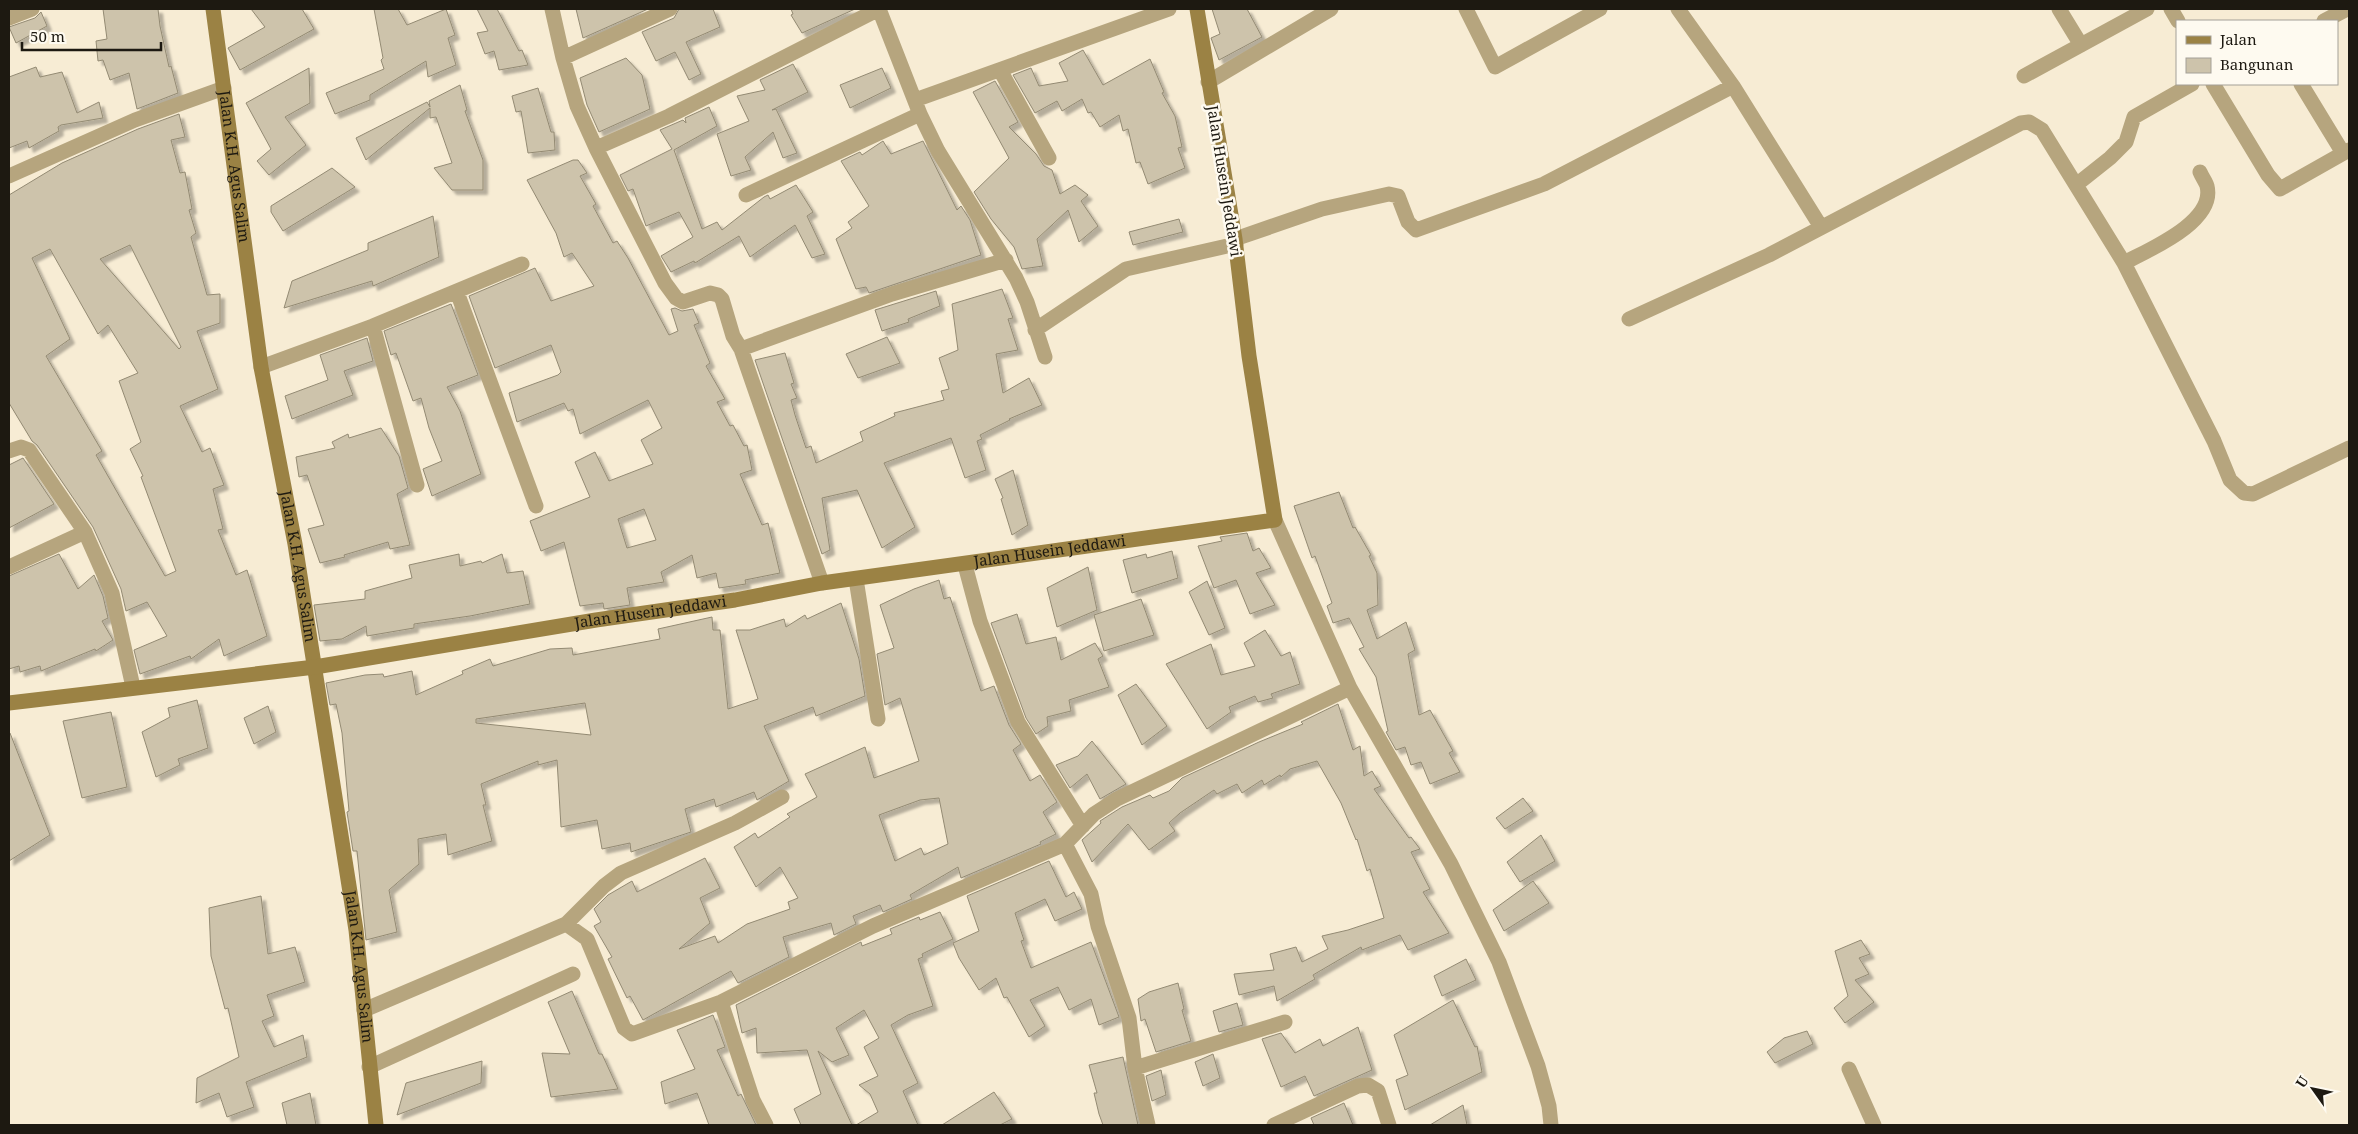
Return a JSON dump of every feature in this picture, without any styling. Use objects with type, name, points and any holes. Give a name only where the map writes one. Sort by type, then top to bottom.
[{"type":"street","points":[[9,18],[32,9]]},
{"type":"street","name":"Jalan K.H. Agus Salim","points":[[213,9],[262,367],[281,462],[356,930],[376,1125]]},
{"type":"street","points":[[552,9],[563,58],[578,106],[596,148],[664,283],[683,302],[710,293],[718,295],[722,299],[732,336],[741,349],[822,584]]},
{"type":"street","points":[[563,58],[670,9]]},
{"type":"street","points":[[596,148],[668,116],[879,9],[917,107],[943,159],[1006,260],[1027,302],[1045,357]]},
{"type":"street","points":[[746,195],[917,107],[1000,70],[1169,9]]},
{"type":"street","name":"Jalan Husein Jeddawi","points":[[9,703],[315,667],[596,620],[735,600],[822,584],[965,565],[1094,544],[1275,520],[1251,365],[1235,242],[1208,82],[1198,9]]},
{"type":"street","points":[[1208,82],[1331,9]]},
{"type":"street","points":[[1466,9],[1495,66],[1600,9]]},
{"type":"street","points":[[1678,9],[1733,86],[1821,227]]},
{"type":"street","points":[[2059,9],[2081,45]]},
{"type":"street","points":[[2024,76],[2147,9]]},
{"type":"street","points":[[2171,9],[2177,20]]},
{"type":"street","points":[[2326,20],[2347,9]]},
{"type":"street","points":[[1000,70],[1049,158]]},
{"type":"street","points":[[2076,185],[2110,158],[2126,142],[2134,117],[2190,85]]},
{"type":"street","points":[[2214,85],[2268,174],[2280,189],[2346,152],[2302,85]]},
{"type":"street","points":[[1035,330],[1126,269],[1235,242],[1322,209],[1389,194],[1398,196],[1408,222],[1416,230],[1544,184],[1733,86]]},
{"type":"street","points":[[9,176],[135,120],[224,88]]},
{"type":"street","points":[[1629,319],[1769,255],[2026,122],[2036,124],[2042,130],[2124,263],[2214,440],[2230,480],[2240,491],[2254,494],[2349,448]]},
{"type":"street","points":[[2124,263],[2185,229],[2198,215],[2205,202],[2207,187],[2200,172]]},
{"type":"street","points":[[741,349],[892,294],[1006,260]]},
{"type":"street","points":[[262,367],[372,326],[522,264]]},
{"type":"street","points":[[457,292],[536,506]]},
{"type":"street","points":[[372,326],[417,484]]},
{"type":"street","points":[[9,452],[21,447],[29,450],[85,532],[112,593],[133,687]]},
{"type":"street","points":[[1275,520],[1350,688],[1451,864],[1499,962],[1538,1066],[1549,1106],[1551,1125]]},
{"type":"street","points":[[9,567],[85,532]]},
{"type":"street","points":[[965,565],[980,621],[1018,722],[1083,826]]},
{"type":"street","points":[[856,579],[878,719]]},
{"type":"street","points":[[566,924],[587,939],[624,1028],[632,1034],[722,1002],[873,926],[1065,844],[1094,814],[1117,799],[1350,688]]},
{"type":"street","points":[[364,1010],[566,924],[604,886],[622,873],[736,823],[782,797]]},
{"type":"street","points":[[1065,844],[1091,894],[1098,926],[1129,1018],[1135,1068],[1148,1125]]},
{"type":"street","points":[[369,1067],[573,974]]},
{"type":"street","points":[[722,1002],[752,1100],[766,1125]]},
{"type":"street","points":[[1135,1068],[1285,1022]]},
{"type":"street","points":[[1850,1068],[1874,1125]]},
{"type":"street","points":[[1274,1125],[1358,1086],[1368,1084],[1378,1091],[1389,1125]]},
{"type":"building","points":[[103,9],[158,9],[169,67],[171,66],[178,93],[137,109],[129,73],[110,80],[103,60],[98,61],[96,41],[107,39]]},
{"type":"building","points":[[251,9],[302,9],[314,29],[240,70],[228,48],[265,27]]},
{"type":"building","points":[[374,9],[398,9],[407,25],[446,9],[455,35],[448,38],[456,65],[428,77],[426,61],[370,95],[370,100],[335,114],[326,93],[384,69]]},
{"type":"building","points":[[477,9],[497,9],[519,51],[522,50],[528,65],[499,70],[494,51],[485,54],[477,33],[488,31]]},
{"type":"building","points":[[576,9],[648,9],[583,38]]},
{"type":"building","points":[[679,9],[713,9],[720,27],[686,42],[701,74],[689,80],[675,52],[656,61],[642,32],[674,18]]},
{"type":"building","points":[[791,9],[855,9],[802,33],[791,15],[793,14]]},
{"type":"building","points":[[1212,9],[1247,9],[1262,37],[1219,60],[1211,38],[1220,34]]},
{"type":"building","points":[[41,12],[47,26],[16,43],[9,27],[35,18]]},
{"type":"building","points":[[1083,50],[1103,85],[1150,59],[1164,92],[1162,93],[1175,116],[1182,147],[1178,148],[1185,168],[1148,184],[1140,162],[1136,163],[1128,129],[1123,131],[1119,115],[1100,127],[1091,112],[1088,113],[1082,99],[1062,111],[1057,101],[1035,113],[1013,75],[1031,68],[1039,86],[1068,81],[1059,63]]},
{"type":"building","points":[[626,58],[642,75],[650,109],[599,132],[587,105],[580,78]]},
{"type":"building","points":[[793,64],[808,92],[772,110],[776,109],[797,153],[783,158],[773,132],[745,157],[751,170],[731,176],[717,134],[749,121],[737,96],[765,90],[760,80]]},
{"type":"building","points":[[36,67],[40,77],[62,72],[77,113],[99,102],[103,118],[61,125],[58,127],[59,131],[29,148],[27,141],[9,148],[9,77]]},
{"type":"building","points":[[309,68],[310,103],[285,117],[306,145],[269,175],[257,161],[271,149],[246,103]]},
{"type":"building","points":[[882,68],[891,88],[850,108],[840,85]]},
{"type":"building","points":[[995,81],[1018,122],[1009,127],[1036,154],[1044,166],[1052,170],[1060,194],[1075,185],[1088,195],[1081,201],[1098,226],[1079,242],[1068,210],[1037,239],[1043,266],[1022,269],[1014,247],[991,219],[974,192],[1009,158],[973,92]]},
{"type":"building","points":[[460,85],[467,110],[465,111],[483,160],[483,190],[452,190],[434,168],[452,163],[436,117],[430,118],[430,108],[366,160],[356,138],[427,102],[430,107],[429,101]]},
{"type":"building","points":[[538,88],[551,132],[554,132],[555,150],[528,153],[521,111],[516,112],[512,96]]},
{"type":"building","points":[[709,107],[717,126],[674,150],[702,229],[717,222],[722,230],[764,197],[768,195],[770,199],[796,185],[813,212],[807,216],[825,254],[812,258],[795,225],[750,257],[739,236],[695,263],[694,261],[671,272],[661,256],[693,237],[679,212],[646,226],[633,189],[628,191],[620,175],[672,149],[660,130],[683,120],[686,123],[685,118]]},
{"type":"building","points":[[179,114],[185,137],[171,140],[180,173],[185,172],[192,209],[189,210],[196,233],[191,237],[207,295],[220,294],[220,323],[197,331],[218,389],[180,406],[202,452],[210,448],[224,485],[213,489],[223,529],[218,530],[236,575],[247,570],[267,636],[224,656],[219,639],[191,659],[190,656],[140,674],[134,650],[167,636],[147,602],[126,611],[121,589],[93,527],[37,445],[32,441],[9,403],[9,195],[62,163],[138,129]],"holes":[[[130,245],[181,347],[179,349],[100,259]],[[50,249],[98,334],[108,325],[138,373],[119,381],[141,442],[130,449],[143,476],[141,477],[176,571],[165,576],[96,455],[102,451],[46,356],[70,339],[32,258]]]},
{"type":"building","points":[[883,141],[891,154],[923,141],[957,210],[961,206],[970,220],[981,255],[869,293],[866,287],[856,289],[836,239],[852,228],[848,222],[869,206],[841,161],[860,152],[862,155]]},
{"type":"building","points":[[573,160],[578,160],[587,173],[580,176],[596,204],[593,206],[613,243],[617,241],[628,258],[669,335],[678,331],[671,309],[675,308],[682,311],[693,309],[699,323],[694,325],[710,363],[706,366],[725,399],[717,402],[730,426],[733,425],[744,446],[747,445],[752,470],[740,474],[762,525],[768,523],[780,573],[745,580],[746,584],[719,588],[716,573],[697,578],[692,555],[661,572],[664,582],[627,588],[630,605],[604,609],[603,603],[580,606],[564,542],[541,551],[530,521],[590,497],[575,462],[595,452],[609,481],[653,464],[641,440],[662,428],[648,400],[580,434],[573,409],[568,411],[564,403],[517,422],[509,393],[558,375],[561,372],[551,345],[495,368],[469,296],[535,268],[551,301],[594,286],[572,253],[564,257],[556,233],[527,180]],"holes":[[[644,509],[656,540],[627,548],[618,519]]]},
{"type":"building","points":[[332,168],[355,187],[283,231],[271,212],[271,206]]},
{"type":"building","points":[[433,216],[439,257],[373,286],[372,281],[284,308],[292,281],[368,250],[368,243]]},
{"type":"building","points":[[1179,219],[1183,232],[1133,245],[1129,232]]},
{"type":"building","points":[[1002,289],[1013,318],[1008,319],[1018,350],[996,354],[1003,393],[1029,378],[1042,405],[1009,419],[980,435],[982,439],[977,441],[986,470],[965,478],[951,438],[884,463],[915,527],[882,548],[857,490],[822,498],[830,550],[822,554],[755,360],[785,353],[794,383],[791,384],[797,398],[791,400],[795,415],[806,448],[811,446],[816,463],[863,441],[860,432],[895,416],[894,413],[944,400],[941,391],[949,389],[939,358],[958,350],[952,304]]},
{"type":"building","points":[[936,291],[940,306],[908,319],[909,322],[882,331],[875,310]]},
{"type":"building","points":[[451,304],[478,375],[447,387],[460,411],[481,474],[432,496],[423,469],[442,461],[429,428],[421,398],[413,401],[396,353],[391,355],[384,331]]},
{"type":"building","points":[[887,337],[900,363],[858,378],[846,354]]},
{"type":"building","points":[[367,338],[373,361],[344,371],[353,395],[292,419],[285,396],[328,380],[320,355]]},
{"type":"building","points":[[381,428],[399,456],[408,488],[397,494],[410,545],[390,549],[388,542],[344,555],[345,557],[320,563],[308,529],[324,525],[307,475],[299,477],[296,457],[335,448],[332,442],[348,434],[349,438]]},
{"type":"building","points":[[23,458],[54,504],[9,528],[9,465]]},
{"type":"building","points":[[1013,470],[1028,525],[1012,535],[1001,499],[1003,498],[995,479]]},
{"type":"building","points":[[1339,492],[1353,528],[1355,527],[1371,555],[1369,556],[1377,573],[1378,605],[1367,610],[1377,639],[1406,622],[1415,650],[1408,654],[1419,715],[1430,710],[1453,751],[1449,753],[1460,772],[1430,784],[1421,762],[1411,765],[1405,747],[1396,750],[1386,732],[1388,731],[1376,677],[1359,649],[1364,647],[1349,618],[1333,623],[1327,606],[1332,603],[1315,556],[1312,558],[1294,506]]},
{"type":"building","points":[[1247,533],[1253,551],[1259,548],[1271,568],[1256,573],[1275,605],[1250,614],[1236,580],[1214,588],[1198,546],[1222,541],[1220,537]]},
{"type":"building","points":[[1172,551],[1178,578],[1132,593],[1123,560],[1146,554],[1147,558]]},
{"type":"building","points":[[59,554],[78,589],[94,575],[103,596],[108,618],[102,621],[113,640],[96,651],[95,649],[41,671],[40,666],[20,672],[19,666],[9,669],[9,576]]},
{"type":"building","points":[[459,554],[460,566],[481,561],[482,563],[502,554],[507,573],[523,571],[530,604],[470,616],[414,624],[414,628],[367,636],[366,626],[342,639],[320,641],[314,605],[365,599],[365,591],[412,578],[409,565]]},
{"type":"building","points":[[1088,567],[1097,610],[1057,627],[1047,588]]},
{"type":"building","points":[[939,580],[944,599],[950,597],[981,691],[994,686],[1009,725],[1021,744],[1013,750],[1030,781],[1040,775],[1057,802],[1043,812],[1056,834],[1040,842],[1041,844],[961,878],[958,867],[910,895],[912,899],[883,912],[880,905],[853,916],[856,924],[834,935],[831,923],[783,937],[789,957],[738,983],[731,971],[643,1020],[630,996],[627,998],[608,959],[612,957],[594,926],[601,922],[594,909],[608,895],[632,881],[637,892],[705,858],[720,888],[700,898],[710,923],[679,949],[715,936],[718,943],[747,924],[790,909],[788,902],[798,898],[780,867],[756,887],[734,847],[755,833],[758,838],[790,817],[787,814],[817,797],[805,774],[865,747],[874,778],[919,761],[900,698],[885,705],[877,654],[894,648],[880,605]],"holes":[[[939,798],[948,844],[924,855],[921,848],[895,861],[879,815],[920,800]]]},
{"type":"building","points":[[1207,581],[1225,628],[1209,635],[1189,592]]},
{"type":"building","points":[[1141,599],[1154,635],[1104,651],[1094,615]]},
{"type":"building","points":[[841,603],[859,659],[865,696],[816,716],[813,707],[764,726],[789,781],[757,800],[754,792],[716,807],[714,799],[685,809],[691,832],[631,852],[630,843],[602,849],[597,820],[561,827],[557,760],[538,765],[538,761],[481,784],[486,805],[483,805],[492,841],[448,855],[446,834],[418,839],[419,864],[389,890],[397,932],[366,940],[357,851],[353,851],[347,812],[349,811],[342,733],[336,704],[330,705],[326,683],[365,675],[383,674],[384,677],[412,671],[416,695],[463,674],[462,671],[490,659],[493,666],[550,649],[572,648],[573,655],[660,639],[658,629],[712,617],[713,630],[720,630],[728,709],[758,699],[736,630],[750,630],[784,619],[786,627],[805,615],[807,619]],"holes":[[[585,703],[591,735],[476,723],[476,719]]]},
{"type":"building","points":[[1017,614],[1026,644],[1056,637],[1061,660],[1095,643],[1103,656],[1098,659],[1109,687],[1069,700],[1071,711],[1047,717],[1048,726],[1036,734],[1026,718],[991,623]]},
{"type":"building","points":[[1265,630],[1281,656],[1290,652],[1300,684],[1271,694],[1273,698],[1258,702],[1255,696],[1229,707],[1231,712],[1207,729],[1166,664],[1211,644],[1221,675],[1255,666],[1244,643]]},
{"type":"building","points":[[1136,684],[1167,726],[1142,745],[1118,695]]},
{"type":"building","points":[[197,700],[208,748],[178,759],[180,765],[156,777],[142,732],[170,717],[168,708]]},
{"type":"building","points":[[1338,704],[1353,750],[1360,746],[1364,776],[1372,771],[1381,786],[1374,789],[1409,838],[1411,837],[1420,849],[1411,852],[1430,889],[1423,892],[1449,933],[1408,950],[1400,935],[1362,950],[1361,947],[1313,975],[1315,979],[1277,1001],[1274,986],[1239,995],[1234,974],[1274,970],[1270,954],[1296,947],[1302,962],[1328,949],[1322,936],[1384,918],[1370,869],[1367,871],[1357,839],[1341,803],[1317,761],[1290,769],[1281,777],[1280,775],[1264,785],[1262,780],[1242,793],[1237,784],[1217,794],[1214,790],[1180,813],[1169,823],[1175,831],[1149,850],[1128,824],[1092,862],[1082,840],[1101,823],[1100,821],[1122,807],[1150,795],[1153,798],[1169,791],[1182,778],[1303,724],[1301,722]]},
{"type":"building","points":[[268,706],[276,732],[254,744],[244,718]]},
{"type":"building","points":[[111,712],[127,787],[82,798],[63,721]]},
{"type":"building","points":[[9,734],[50,835],[9,861]]},
{"type":"building","points":[[1092,741],[1126,784],[1100,799],[1087,774],[1070,788],[1056,765],[1078,756]]},
{"type":"building","points":[[1523,798],[1533,811],[1505,829],[1496,818]]},
{"type":"building","points":[[1541,835],[1555,861],[1520,882],[1507,862]]},
{"type":"building","points":[[1049,861],[1066,897],[1074,892],[1082,909],[1055,921],[1045,899],[1015,913],[1024,940],[1021,941],[1031,968],[1091,942],[1119,1017],[1099,1025],[1091,999],[1069,1010],[1058,987],[1030,1000],[1045,1026],[1029,1037],[1007,997],[1004,998],[996,978],[979,990],[959,958],[953,943],[979,931],[967,896]]},
{"type":"building","points":[[1533,881],[1549,903],[1504,931],[1493,910]]},
{"type":"building","points":[[261,896],[268,954],[295,947],[305,982],[267,995],[274,1016],[262,1021],[274,1047],[303,1035],[307,1057],[246,1082],[254,1107],[227,1117],[219,1093],[196,1103],[197,1078],[239,1057],[228,1008],[225,1009],[211,956],[209,908]]},
{"type":"building","points":[[940,912],[953,939],[922,954],[923,957],[918,959],[933,1006],[908,1015],[891,1025],[918,1083],[903,1091],[918,1125],[856,1125],[878,1112],[870,1094],[859,1085],[878,1076],[864,1047],[879,1038],[864,1010],[836,1028],[849,1055],[832,1062],[818,1051],[852,1125],[801,1125],[794,1109],[821,1094],[807,1050],[757,1053],[756,1028],[742,1033],[736,1005],[861,942],[862,946],[892,934],[890,929],[919,917],[920,920]]},
{"type":"building","points":[[1861,940],[1870,954],[1859,958],[1869,974],[1855,980],[1874,1002],[1845,1023],[1834,1008],[1848,996],[1835,951]]},
{"type":"building","points":[[1466,959],[1476,980],[1442,996],[1434,976]]},
{"type":"building","points":[[1178,983],[1184,1009],[1182,1010],[1191,1041],[1156,1052],[1145,1019],[1141,1021],[1138,999],[1149,992]]},
{"type":"building","points":[[572,991],[599,1054],[602,1054],[618,1089],[551,1097],[542,1053],[570,1054],[548,1002]]},
{"type":"building","points":[[1453,1000],[1475,1047],[1477,1046],[1482,1072],[1405,1110],[1396,1080],[1408,1075],[1394,1035]]},
{"type":"building","points":[[1237,1003],[1243,1025],[1219,1032],[1213,1011]]},
{"type":"building","points":[[713,1015],[725,1047],[717,1050],[738,1096],[741,1094],[756,1125],[709,1125],[697,1093],[665,1104],[661,1082],[695,1069],[677,1030]]},
{"type":"building","points":[[1358,1027],[1372,1070],[1314,1096],[1305,1076],[1281,1087],[1262,1039],[1281,1033],[1295,1053],[1320,1039],[1323,1046]]},
{"type":"building","points":[[1807,1031],[1813,1044],[1775,1063],[1767,1052],[1784,1038]]},
{"type":"building","points":[[1213,1054],[1220,1078],[1203,1086],[1195,1062]]},
{"type":"building","points":[[1123,1057],[1138,1125],[1103,1125],[1089,1065]]},
{"type":"building","points":[[482,1061],[481,1083],[397,1115],[406,1083]]},
{"type":"building","points":[[1161,1070],[1166,1095],[1152,1101],[1146,1076]]},
{"type":"building","points":[[994,1092],[1012,1119],[1000,1125],[942,1125]]},
{"type":"building","points":[[310,1093],[316,1125],[287,1125],[282,1103]]},
{"type":"building","points":[[1344,1103],[1353,1125],[1314,1125],[1311,1118]]},
{"type":"building","points":[[1463,1105],[1467,1125],[1430,1125]]}]
